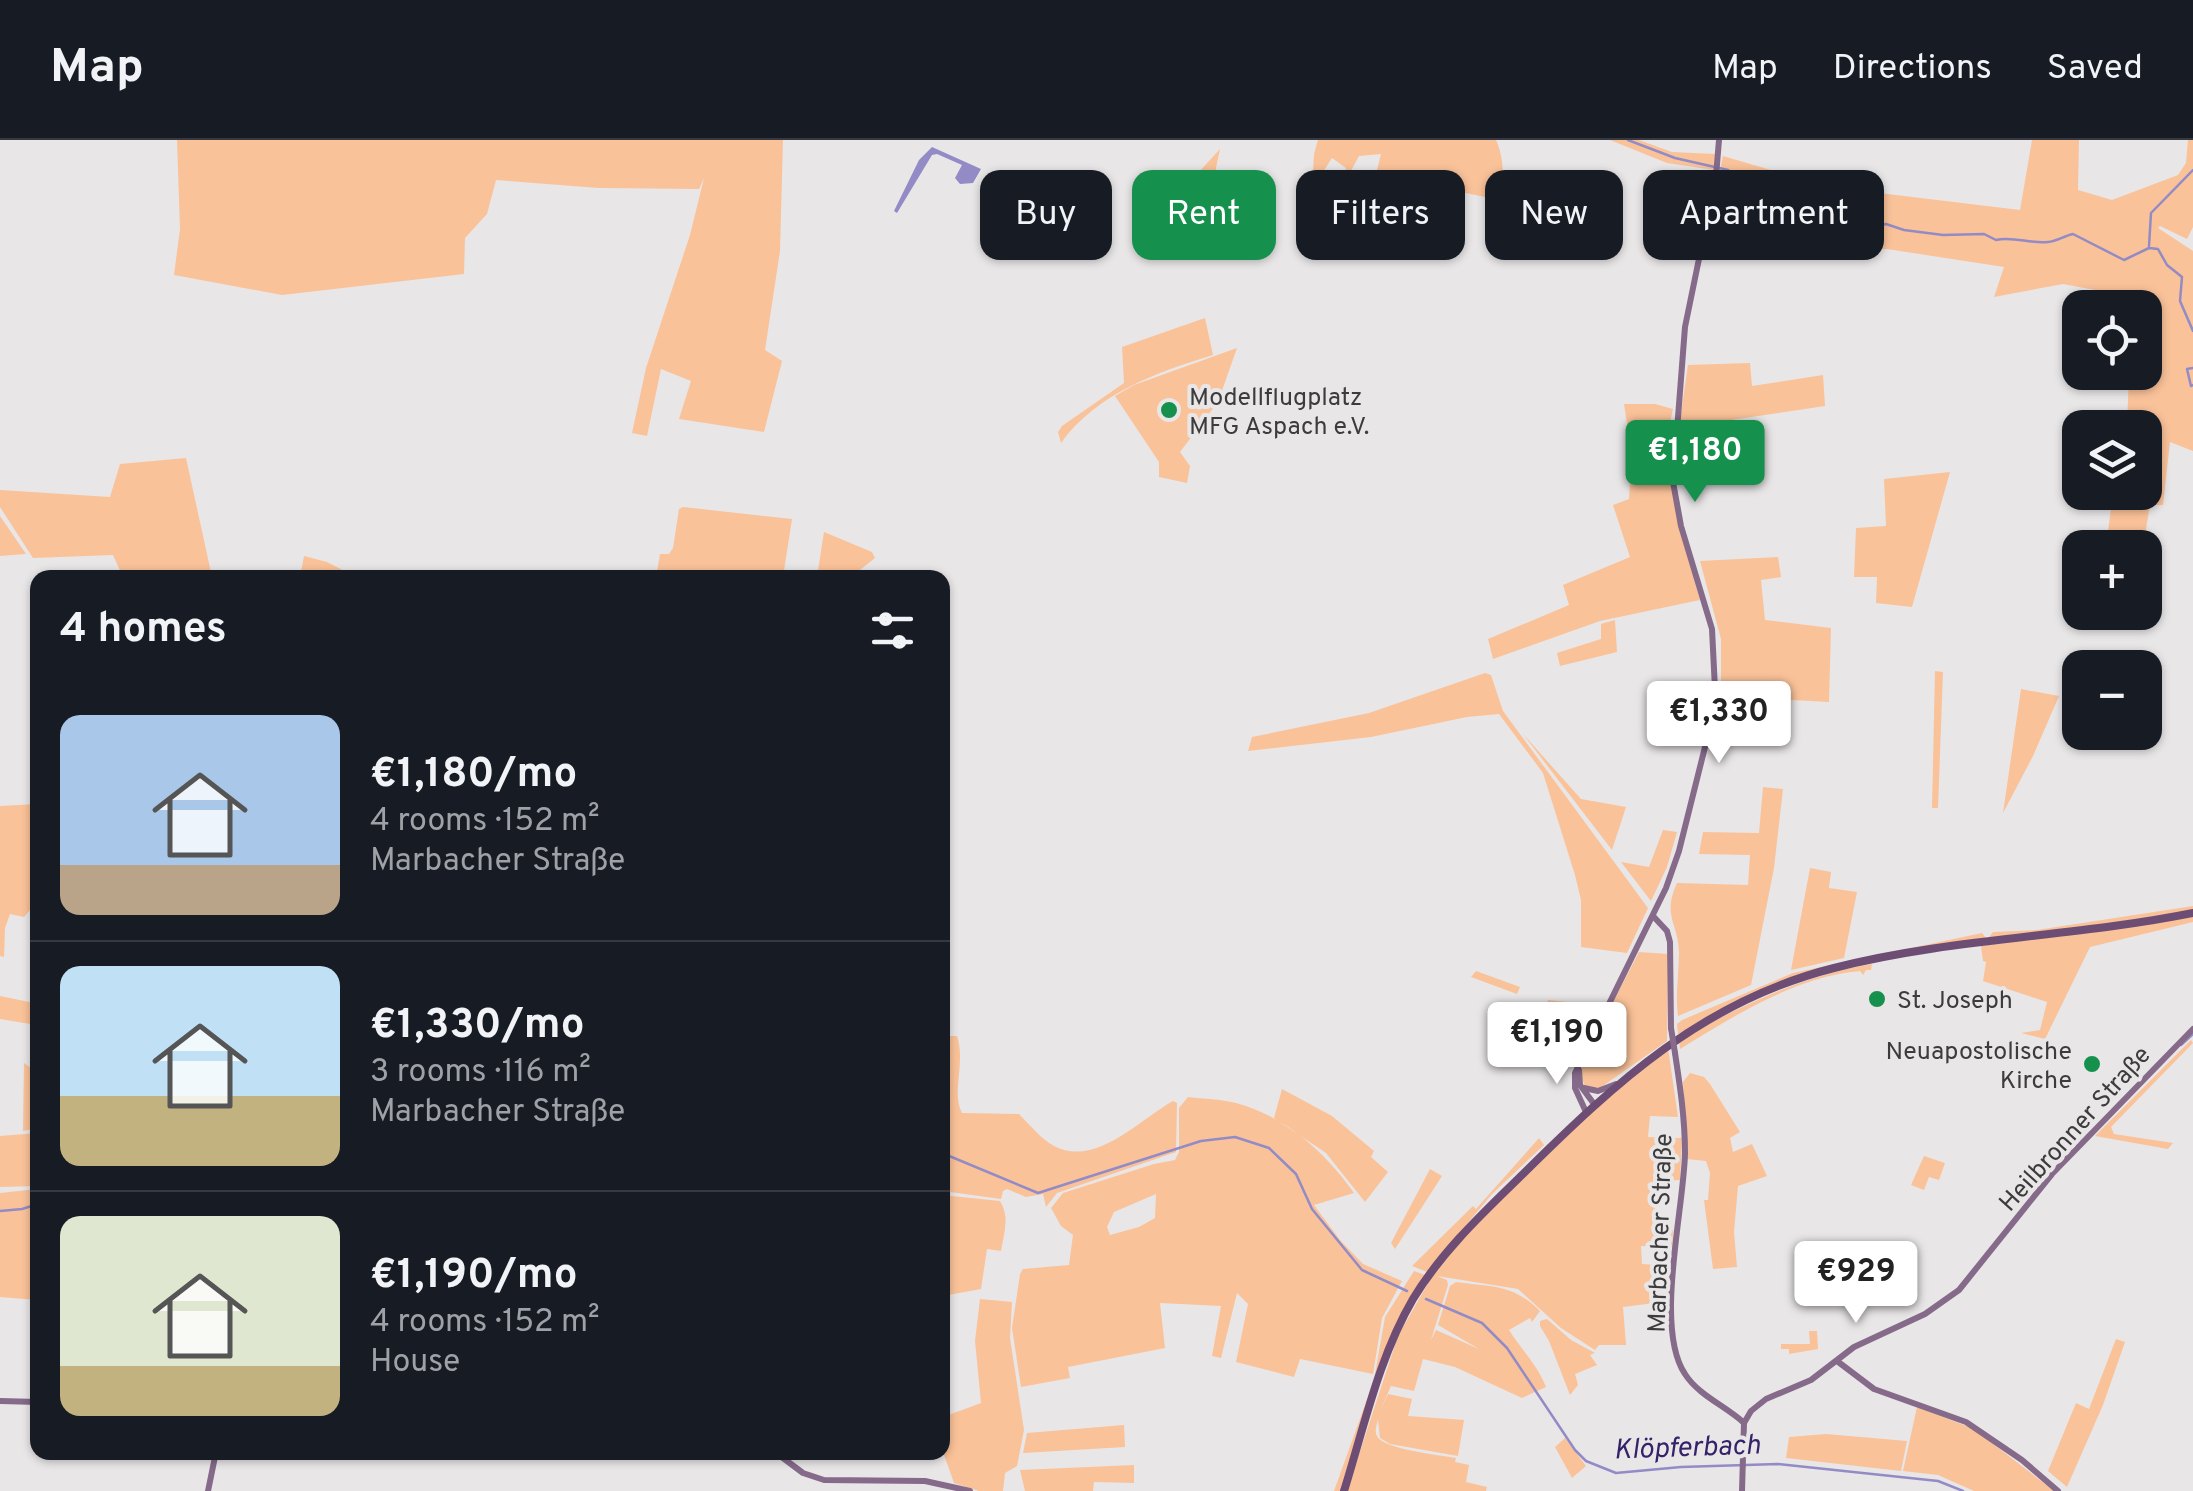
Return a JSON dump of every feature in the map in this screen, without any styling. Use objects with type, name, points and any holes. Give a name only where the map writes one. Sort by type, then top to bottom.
[{"type":"main road","points":[[1344,1491],[1390,1350],[1422,1285],[1454,1243],[1594,1104],[1656,1053],[1731,1007],[1816,973],[1904,954],[2193,913]]},
{"type":"street","points":[[1586,1112],[1574,1082],[1653,916],[1679,851],[1715,689],[1709,615],[1681,526],[1673,482],[1685,327],[1719,140]]},
{"type":"street","name":"Marbacher Straße","points":[[1653,916],[1667,931],[1670,942],[1671,1028],[1685,1153],[1673,1273],[1675,1348],[1692,1383],[1744,1423]]},
{"type":"street","name":"Heilbronner Straße","points":[[1744,1423],[1766,1399],[1811,1380],[1854,1347],[1925,1314],[1959,1290],[2052,1174],[2193,1029]]},
{"type":"street","points":[[1580,1064],[1580,1084],[1594,1104]]},
{"type":"street","points":[[1580,1084],[1595,1091],[1616,1084]]},
{"type":"street","points":[[1837,1361],[1882,1393],[1966,1422],[2022,1460],[2058,1491]]},
{"type":"street","points":[[0,1401],[30,1402]]},
{"type":"street","points":[[1742,1491],[1744,1423]]},
{"type":"street","points":[[208,1491],[214,1460]]},
{"type":"street","points":[[786,1460],[803,1473],[824,1480],[925,1481],[970,1491]]},
{"type":"shaded area","points":[[177,140],[783,140],[780,251],[765,350],[782,361],[764,432],[679,419],[691,381],[661,369],[647,436],[632,433],[646,368],[690,235],[704,178],[699,189],[599,188],[496,180],[487,214],[465,238],[464,274],[282,295],[174,275],[180,229]]},
{"type":"shaded area","points":[[1318,140],[1496,140],[1503,170],[1485,170],[1485,197],[1465,193],[1465,170],[1377,170],[1381,154],[1359,156],[1352,170],[1345,170],[1332,158],[1324,170],[1313,170]]},
{"type":"shaded area","points":[[1610,140],[1639,140],[1672,152],[1715,154],[1714,170],[1667,163]]},
{"type":"shaded area","points":[[2032,140],[2079,140],[2078,190],[2112,200],[2178,175],[2186,163],[2188,140],[2193,140],[2193,227],[2187,239],[2158,228],[2193,251],[2193,451],[2170,442],[2163,505],[2162,410],[2128,410],[2128,390],[2162,390],[2162,290],[2095,290],[2063,284],[1994,297],[2004,267],[1884,249],[1884,194],[2020,210]]},
{"type":"shaded area","points":[[932,147],[981,169],[973,183],[960,184],[955,178],[962,165],[932,155],[897,213],[894,211],[919,160]]},
{"type":"shaded area","points":[[1220,149],[1216,170],[1201,170]]},
{"type":"shaded area","points":[[1723,156],[1771,170],[1720,170]]},
{"type":"shaded area","points":[[1205,318],[1213,355],[1150,377],[1110,398],[1075,426],[1061,443],[1058,432],[1062,426],[1124,383],[1122,347]]},
{"type":"shaded area","name":"Modellflugplatz MFG Aspach e.V.","points":[[1237,348],[1218,402],[1180,452],[1190,466],[1187,483],[1159,477],[1159,462],[1115,396],[1134,385]]},
{"type":"shaded area","points":[[1750,363],[1752,386],[1823,375],[1825,406],[1711,423],[1678,461],[1676,448],[1688,365]]},
{"type":"shaded area","points":[[1624,404],[1655,404],[1673,409],[1669,431],[1671,480],[1700,600],[1600,621],[1493,659],[1488,639],[1569,605],[1563,585],[1630,557],[1613,505],[1629,499],[1631,462],[1654,457],[1655,428],[1628,430]]},
{"type":"shaded area","points":[[186,458],[210,570],[120,570],[113,555],[33,558],[0,507],[0,490],[110,497],[120,464]]},
{"type":"shaded area","points":[[1950,472],[1912,607],[1876,603],[1877,577],[1854,577],[1856,528],[1886,526],[1884,479]]},
{"type":"shaded area","points":[[679,509],[792,519],[784,570],[657,570],[660,554],[669,554],[673,548]]},
{"type":"shaded area","points":[[2111,510],[2149,510],[2146,530],[2108,530]]},
{"type":"shaded area","points":[[0,516],[26,554],[0,556]]},
{"type":"shaded area","points":[[824,532],[872,552],[875,558],[860,570],[818,570]]},
{"type":"shaded area","points":[[304,556],[342,570],[301,570]]},
{"type":"shaded area","points":[[1778,557],[1781,577],[1761,580],[1765,620],[1831,628],[1829,702],[1721,696],[1721,639],[1700,561]]},
{"type":"shaded area","points":[[1615,620],[1617,652],[1560,666],[1557,653],[1601,639],[1601,624]]},
{"type":"shaded area","points":[[1935,671],[1943,672],[1938,808],[1932,808]]},
{"type":"shaded area","points":[[1485,673],[1491,675],[1503,711],[1648,908],[1627,953],[1581,947],[1581,900],[1543,773],[1499,714],[1371,737],[1248,751],[1252,737],[1369,713]]},
{"type":"shaded area","points":[[2021,689],[2059,696],[2003,813]]},
{"type":"shaded area","points":[[1523,734],[1581,799],[1626,807],[1612,850]]},
{"type":"shaded area","points":[[1763,787],[1783,789],[1774,868],[1751,985],[1678,1016],[1679,952],[1671,911],[1677,883],[1748,885],[1750,855],[1699,854],[1703,832],[1759,833]]},
{"type":"shaded area","points":[[30,804],[30,910],[24,917],[10,914],[5,928],[4,957],[0,956],[0,806]]},
{"type":"shaded area","points":[[1663,830],[1677,832],[1651,901],[1621,862],[1649,867]]},
{"type":"shaded area","points":[[1810,868],[1831,872],[1829,888],[1857,892],[1844,958],[1791,970]]},
{"type":"shaded area","points":[[2193,906],[2193,910],[2165,915],[1992,940],[1989,937],[1993,932],[2037,930]]},
{"type":"shaded area","points":[[2193,915],[2193,922],[2090,947],[2045,1039],[2021,1033],[2040,1030],[2047,1002],[1983,981],[1986,962],[1981,946]]},
{"type":"shaded area","points":[[1982,933],[1986,938],[1866,961],[1789,983],[1714,1014],[1678,1034],[1677,1024],[1682,1020],[1793,973]]},
{"type":"shaded area","points":[[1639,952],[1668,954],[1667,1041],[1600,1088],[1585,1086],[1582,1070],[1586,1054],[1603,1023],[1611,1020],[1609,1010]]},
{"type":"shaded area","points":[[1872,964],[1871,970],[1863,975],[1860,971],[1836,975],[1788,990],[1743,1011],[1680,1049],[1679,1040],[1772,994],[1821,976]]},
{"type":"shaded area","points":[[1476,971],[1520,987],[1517,994],[1471,977]]},
{"type":"shaded area","points":[[0,996],[30,1002],[30,1024],[0,1019]]},
{"type":"shaded area","points":[[1548,1000],[1604,1006],[1598,1017],[1571,1015],[1552,1009]]},
{"type":"shaded area","points":[[950,1036],[957,1036],[959,1046],[958,1096],[962,1113],[1019,1114],[1040,1136],[1070,1151],[1086,1151],[1117,1139],[1173,1101],[1177,1103],[1176,1152],[1057,1193],[1046,1207],[1043,1194],[1026,1197],[1007,1189],[1001,1199],[950,1192]]},
{"type":"shaded area","points":[[2191,1040],[2193,1043],[2111,1127],[2114,1134],[2173,1143],[2168,1149],[2095,1136]]},
{"type":"shaded area","points":[[1668,1048],[1678,1117],[1650,1116],[1648,1137],[1682,1138],[1680,1180],[1657,1181],[1655,1229],[1673,1230],[1672,1247],[1641,1246],[1642,1264],[1670,1266],[1670,1301],[1623,1307],[1626,1345],[1599,1345],[1595,1350],[1561,1328],[1518,1289],[1437,1276],[1447,1280],[1448,1285],[1431,1340],[1436,1330],[1479,1349],[1438,1325],[1450,1286],[1456,1282],[1511,1291],[1540,1311],[1532,1322],[1530,1318],[1509,1330],[1546,1387],[1522,1398],[1455,1367],[1423,1359],[1414,1391],[1391,1386],[1378,1415],[1388,1394],[1412,1399],[1408,1416],[1464,1420],[1458,1456],[1390,1444],[1380,1438],[1378,1420],[1377,1436],[1381,1441],[1400,1448],[1456,1458],[1455,1462],[1469,1465],[1466,1482],[1487,1487],[1486,1491],[1347,1491],[1398,1336],[1435,1271],[1466,1234],[1609,1095]]},
{"type":"shaded area","points":[[24,1063],[30,1067],[30,1130],[23,1131]]},
{"type":"shaded area","points":[[1690,1073],[1704,1077],[1710,1084],[1740,1132],[1730,1138],[1733,1152],[1752,1144],[1767,1176],[1738,1186],[1734,1232],[1737,1267],[1713,1269],[1704,1200],[1708,1200],[1710,1173],[1706,1161],[1687,1159],[1683,1082]]},
{"type":"shaded area","points":[[1282,1089],[1332,1116],[1374,1151],[1371,1157],[1388,1172],[1365,1202],[1326,1153],[1274,1118]]},
{"type":"shaded area","points":[[1188,1097],[1212,1099],[1236,1103],[1271,1117],[1317,1150],[1354,1193],[1314,1205],[1363,1264],[1402,1281],[1382,1318],[1373,1374],[1300,1359],[1294,1377],[1236,1362],[1248,1304],[1237,1293],[1221,1358],[1212,1356],[1221,1306],[1160,1303],[1165,1348],[1068,1367],[1070,1378],[1021,1387],[1012,1328],[1020,1274],[1023,1269],[1069,1265],[1073,1235],[1061,1226],[1051,1208],[1063,1193],[1175,1160],[1179,1152],[1179,1108]],"holes":[[[1156,1194],[1155,1218],[1110,1235],[1107,1227],[1114,1212]]]},
{"type":"shaded area","points":[[30,1134],[30,1186],[0,1187],[0,1136]]},
{"type":"shaded area","points":[[1539,1138],[1544,1145],[1492,1194],[1427,1272],[1412,1266],[1473,1206],[1476,1209]]},
{"type":"shaded area","points":[[1924,1156],[1945,1163],[1939,1180],[1929,1177],[1924,1190],[1911,1185]]},
{"type":"shaded area","points":[[1430,1169],[1442,1176],[1395,1249],[1391,1243]]},
{"type":"shaded area","points":[[30,1190],[30,1299],[0,1297],[0,1193]]},
{"type":"shaded area","points":[[950,1196],[1000,1201],[1005,1213],[1001,1251],[987,1249],[981,1289],[950,1295]]},
{"type":"shaded area","points":[[1414,1271],[1425,1275],[1406,1305],[1341,1491],[1334,1491],[1374,1380],[1385,1317]]},
{"type":"shaded area","points":[[980,1299],[1012,1302],[1010,1338],[1024,1430],[1017,1466],[1005,1473],[1003,1491],[979,1491],[954,1483],[946,1460],[950,1460],[950,1414],[981,1403],[975,1341]]},
{"type":"shaded area","points":[[1547,1319],[1571,1340],[1595,1353],[1590,1355],[1597,1365],[1575,1374],[1578,1385],[1570,1395],[1540,1326],[1540,1321]]},
{"type":"shaded area","points":[[1809,1331],[1817,1331],[1818,1349],[1789,1354],[1789,1349],[1781,1349],[1781,1344],[1810,1344]]},
{"type":"shaded area","points":[[2116,1339],[2125,1342],[2067,1487],[2048,1471],[2076,1403],[2089,1409]]},
{"type":"shaded area","points":[[1917,1407],[1974,1429],[2054,1491],[1974,1491],[1938,1475],[1903,1471]]},
{"type":"shaded area","points":[[1124,1425],[1125,1447],[1023,1453],[1027,1433]]},
{"type":"shaded area","points":[[1826,1434],[1907,1441],[1901,1471],[1786,1458],[1789,1437]]},
{"type":"shaded area","points":[[1565,1438],[1586,1466],[1572,1478],[1555,1447]]},
{"type":"shaded area","points":[[1134,1465],[1134,1483],[1094,1482],[1093,1491],[1025,1491],[1020,1470]]},
{"type":"waterway","points":[[1628,140],[1675,158],[1728,170],[1739,180],[1752,179],[1765,194],[1834,217],[1852,230],[1886,224],[1943,235],[1984,234],[1996,240],[2041,242],[2073,234],[2124,260],[2149,248],[2158,249],[2167,265],[2182,277],[2180,301],[2193,331]]},
{"type":"waterway","points":[[2149,246],[2151,213],[2193,170]]},
{"type":"waterway","points":[[2193,368],[2187,369],[2193,385]]},
{"type":"waterway","points":[[2181,1045],[2193,1034]]},
{"type":"waterway","name":"Klöpferbach","points":[[950,1156],[1038,1193],[1201,1141],[1235,1137],[1269,1148],[1296,1174],[1312,1209],[1362,1270],[1407,1291]]},
{"type":"waterway","name":"Klöpferbach","points":[[0,1211],[30,1206]]},
{"type":"waterway","name":"Klöpferbach","points":[[1426,1299],[1482,1323],[1507,1348],[1575,1450],[1586,1461],[1616,1473],[1778,1464],[1938,1481],[1963,1491]]},
{"type":"place","name":"Modellflugplatz MFG Aspach e.V.","points":[[1169,410]]},
{"type":"place","name":"St. Joseph","points":[[1877,999]]},
{"type":"place","name":"Neuapostolische Kirche","points":[[2092,1064]]}]
